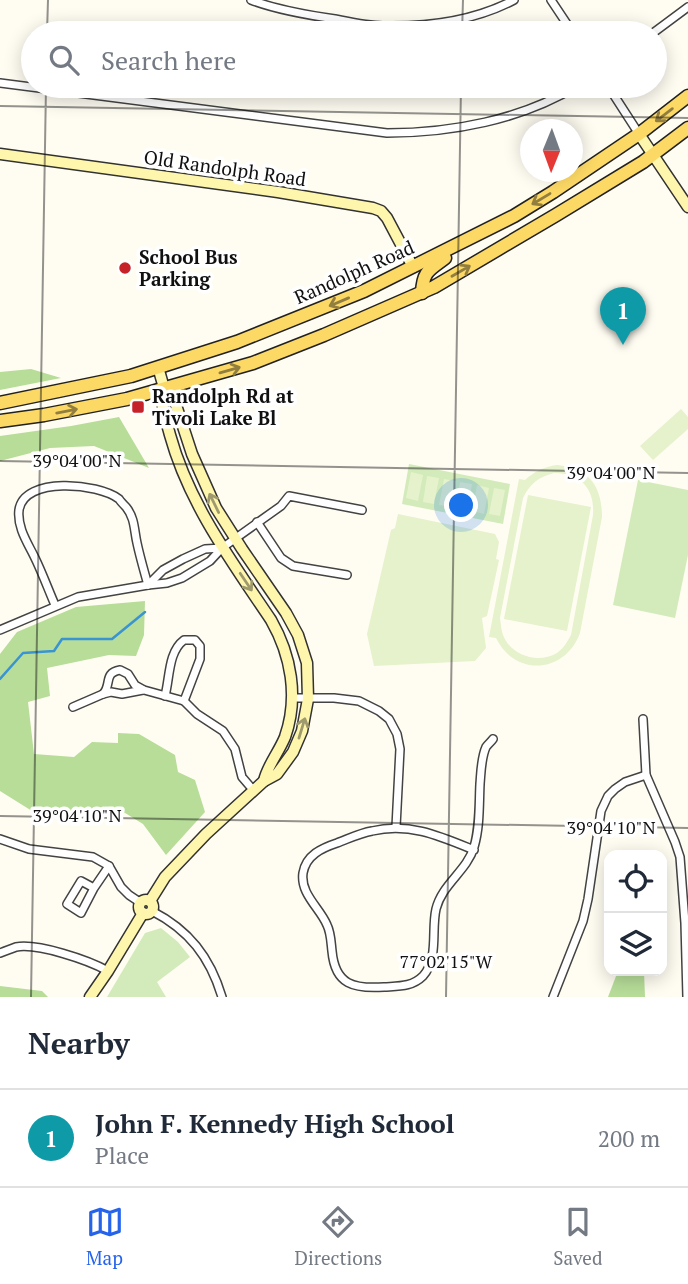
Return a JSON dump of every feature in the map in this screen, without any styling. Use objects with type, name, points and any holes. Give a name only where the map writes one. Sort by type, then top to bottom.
[{"type":"main road","name":"Randolph Road","points":[[0,403],[105,382],[158,368],[290,322],[364,291],[474,237],[553,192],[639,134],[688,96]]},
{"type":"main road","points":[[0,421],[127,399],[253,363],[324,335],[422,293],[498,250],[653,155],[688,128]]},
{"type":"main road","points":[[422,293],[427,272],[474,237]]},
{"type":"main road","points":[[363,317],[411,289],[416,281],[413,267]]},
{"type":"street","points":[[251,0],[317,17],[345,21]]},
{"type":"street","points":[[453,21],[500,7],[513,0]]},
{"type":"street","points":[[551,0],[565,21]]},
{"type":"street","points":[[667,23],[688,7]]},
{"type":"street","points":[[0,83],[21,86]]},
{"type":"street","points":[[116,98],[400,133],[466,126],[515,114],[554,98]]},
{"type":"street","points":[[616,98],[688,206]]},
{"type":"street","name":"Old Randolph Road","points":[[0,154],[278,192],[373,208],[381,211],[387,218],[413,267]]},
{"type":"street","points":[[90,997],[166,877],[206,834],[264,781],[277,774],[293,752],[302,731],[308,699],[307,663],[298,635],[216,508],[201,475],[174,399],[164,388],[158,368]]},
{"type":"street","points":[[164,388],[161,403],[174,452],[202,515],[271,620],[281,637],[289,660],[292,682],[291,710],[286,735],[265,774],[264,781]]},
{"type":"street","points":[[55,605],[26,542],[19,520],[23,498],[47,488],[85,486],[118,499],[129,511],[135,526],[136,541],[148,585]]},
{"type":"street","points":[[0,630],[78,597],[167,583],[182,578],[210,561],[222,548],[281,506],[289,496],[362,509]]},
{"type":"street","points":[[257,522],[281,558],[293,566],[347,575]]},
{"type":"street","points":[[148,585],[163,570],[183,559],[205,549],[222,548]]},
{"type":"street","points":[[165,695],[172,659],[178,644],[184,639],[195,640],[200,646],[200,659],[184,701]]},
{"type":"street","points":[[103,694],[108,678],[120,670],[144,690],[184,701],[197,715],[223,731],[229,738],[235,749],[242,777],[254,791]]},
{"type":"street","points":[[73,707],[111,692],[126,694],[144,690]]},
{"type":"street","points":[[291,698],[359,701],[389,719],[397,734],[400,749],[396,827]]},
{"type":"street","points":[[643,719],[646,775],[680,857],[687,997]]},
{"type":"street","points":[[474,849],[433,833],[396,827],[371,831],[317,851],[310,858],[303,873],[304,887],[327,925],[333,961],[342,978],[355,987],[410,985],[428,970],[432,956],[435,911],[440,897],[474,849],[478,831],[481,765],[486,747],[493,739]]},
{"type":"street","points":[[553,997],[583,921],[601,811],[608,796],[615,789],[625,782],[646,775]]},
{"type":"street","points":[[1,841],[29,849],[93,858],[110,866],[121,887],[129,895],[181,929],[195,944],[210,967],[222,997]]},
{"type":"street","points":[[94,888],[110,866]]},
{"type":"street","points":[[0,953],[18,947],[34,947],[82,960],[108,971]]},
{"type":"green space","points":[[31,369],[61,378],[0,390],[0,372]]},
{"type":"green space","points":[[681,409],[688,417],[688,429],[653,460],[640,446]]},
{"type":"green space","points":[[119,417],[149,468],[94,446],[50,448],[0,461],[0,436]]},
{"type":"green space","points":[[409,464],[510,484],[503,524],[402,504]]},
{"type":"green space","points":[[557,465],[578,470],[592,480],[599,496],[602,517],[580,633],[573,647],[563,657],[540,666],[515,659],[504,651],[496,638],[489,637],[519,479],[525,480],[544,468]],"holes":[[[554,473],[579,479],[589,490],[593,515],[571,635],[557,653],[534,658],[512,648],[502,633],[500,618],[523,498],[539,479]]]},
{"type":"green space","points":[[411,472],[423,475],[418,501],[406,498]]},
{"type":"green space","points":[[427,476],[439,478],[434,504],[423,502]]},
{"type":"green space","points":[[444,479],[456,481],[451,507],[439,505]]},
{"type":"green space","points":[[638,480],[688,490],[688,555],[675,618],[613,605]]},
{"type":"green space","points":[[460,482],[472,484],[467,510],[455,508]]},
{"type":"green space","points":[[477,485],[489,488],[484,514],[472,511]]},
{"type":"green space","points":[[494,488],[505,490],[500,516],[489,514]]},
{"type":"green space","points":[[528,495],[591,507],[567,631],[504,619]]},
{"type":"green space","points":[[398,514],[495,534],[499,542],[496,559],[499,560],[487,616],[482,618],[486,648],[475,661],[374,666],[367,634],[391,530],[395,528]]},
{"type":"green space","points":[[145,601],[144,635],[136,656],[109,655],[47,668],[50,696],[28,702],[34,754],[74,757],[92,742],[118,743],[118,733],[139,734],[175,755],[178,772],[195,780],[205,812],[166,855],[143,824],[117,808],[40,816],[0,791],[0,654],[17,632],[76,607]]},
{"type":"green space","points":[[161,928],[178,942],[190,957],[157,982],[166,997],[107,997],[145,933]]},
{"type":"green space","points":[[616,976],[644,976],[645,997],[608,997]]},
{"type":"green space","points":[[0,986],[42,991],[48,997],[0,997]]},
{"type":"waterway","points":[[0,679],[23,653],[54,651],[62,639],[112,639],[145,612]]},
{"type":"place","name":"School Bus Parking","points":[[125,268]]},
{"type":"place","name":"John F. Kennedy High School","points":[[623,345]]},
{"type":"place","name":"Randolph Rd at Tivoli Lake Bl","points":[[138,407]]}]
